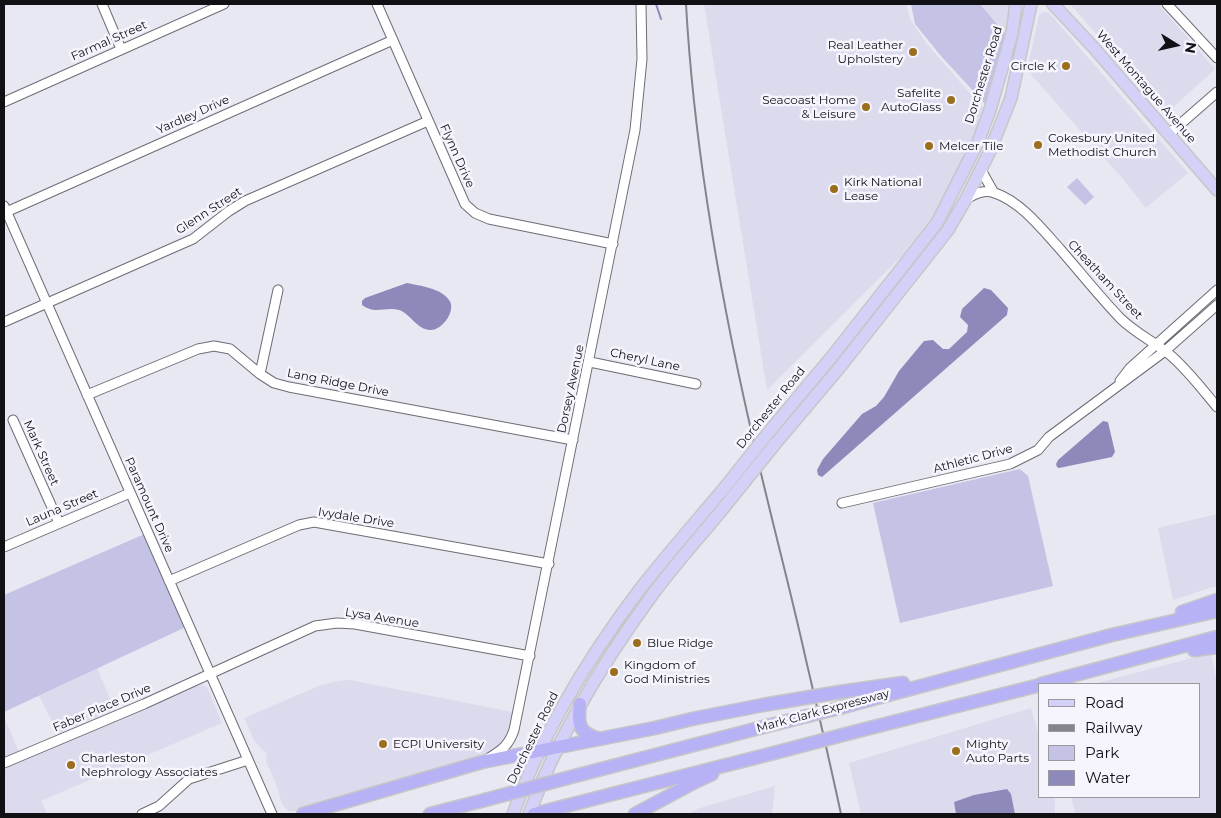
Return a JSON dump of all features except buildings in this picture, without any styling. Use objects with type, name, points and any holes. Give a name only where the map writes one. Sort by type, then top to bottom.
[{"type":"highway","points":[[1112,635],[1217,600]]},
{"type":"highway","name":"Mark Clark Expressway","points":[[430,814],[1112,635],[1217,611]]},
{"type":"highway","points":[[1044,683],[1217,637]]},
{"type":"highway","points":[[1082,674],[1217,647]]},
{"type":"highway","points":[[303,814],[482,762],[763,705],[957,675]]},
{"type":"highway","points":[[534,814],[1038,685]]},
{"type":"highway","points":[[580,704],[579,724],[590,737],[600,739]]},
{"type":"highway","points":[[635,814],[695,782],[774,753]]},
{"type":"main road","name":"Dorchester Road","points":[[513,814],[540,750],[571,692],[640,589],[830,359],[937,223],[978,142],[990,110],[1012,33],[1016,4]]},
{"type":"main road","points":[[529,814],[558,746],[580,704],[650,597],[840,367],[948,230],[981,170],[1011,98],[1031,4]]},
{"type":"main road","name":"West Montague Avenue","points":[[1053,4],[1217,190]]},
{"type":"street","points":[[102,4],[121,49]]},
{"type":"street","name":"Farmal Street","points":[[4,102],[224,4]]},
{"type":"street","name":"Flynn Drive","points":[[377,4],[465,204],[475,213],[489,219],[613,244]]},
{"type":"street","name":"Dorsey Avenue","points":[[482,762],[506,748],[514,730],[530,656],[636,130],[642,59],[641,4]]},
{"type":"street","points":[[1167,4],[1217,58]]},
{"type":"street","name":"Yardley Drive","points":[[5,210],[393,40]]},
{"type":"street","points":[[1169,134],[1217,92]]},
{"type":"street","name":"Glenn Street","points":[[4,322],[193,239],[245,201],[428,121]]},
{"type":"street","points":[[981,170],[994,193]]},
{"type":"street","points":[[966,199],[974,194],[985,191],[994,193]]},
{"type":"street","name":"Cheatham Street","points":[[994,193],[1011,202],[1031,218],[1121,318],[1136,332],[1165,351],[1183,367],[1217,407]]},
{"type":"street","name":"Paramount Drive","points":[[5,210],[272,814]]},
{"type":"street","points":[[260,374],[278,290]]},
{"type":"street","name":"Athletic Drive","points":[[1117,385],[1130,368],[1217,290]]},
{"type":"street","name":"Athletic Drive","points":[[842,503],[981,472],[1010,464],[1032,454],[1049,437],[1165,351],[1217,305]]},
{"type":"street","name":"Lang Ridge Drive","points":[[87,395],[198,349],[214,346],[230,350],[274,383],[289,387],[573,440]]},
{"type":"street","name":"Cheryl Lane","points":[[590,362],[696,384]]},
{"type":"street","name":"Mark Street","points":[[13,420],[59,523]]},
{"type":"street","name":"Launa Street","points":[[4,547],[130,493]]},
{"type":"street","name":"Ivydale Drive","points":[[169,581],[299,525],[314,522],[549,564]]},
{"type":"street","name":"Lysa Avenue","points":[[210,673],[315,626],[337,623],[355,624],[530,656]]},
{"type":"street","name":"Faber Place Drive","points":[[4,763],[146,703],[210,673]]},
{"type":"street","points":[[142,814],[159,806],[189,779],[248,760]]},
{"type":"shaded area","points":[[704,4],[906,4],[911,21],[927,44],[980,105],[987,109],[974,140],[924,234],[767,390]]},
{"type":"shaded area","points":[[980,4],[1012,4],[1008,37]]},
{"type":"shaded area","points":[[1070,4],[1158,4],[1215,69],[1166,114]]},
{"type":"shaded area","points":[[1043,12],[1048,12],[1052,16],[1188,173],[1146,208],[1027,70],[1039,15]]},
{"type":"shaded area","points":[[1217,514],[1217,587],[1173,600],[1158,528]]},
{"type":"shaded area","points":[[1211,653],[1217,683],[1217,814],[1075,814],[1071,798],[1201,798],[1201,683],[1097,683]]},
{"type":"shaded area","points":[[97,668],[117,715],[61,739],[39,696]]},
{"type":"shaded area","name":"ECPI University","points":[[350,680],[518,713],[514,730],[495,751],[295,811],[288,811],[282,804],[266,761],[267,754],[255,742],[244,718],[321,685]]},
{"type":"shaded area","points":[[202,685],[207,687],[222,723],[41,801],[47,814],[4,814],[4,717],[23,761],[192,687]]},
{"type":"shaded area","points":[[1031,708],[1038,733],[1038,798],[1055,798],[1055,814],[861,814],[849,763]]},
{"type":"shaded area","points":[[775,786],[772,814],[687,814],[700,808]]},
{"type":"green space","points":[[911,4],[980,4],[1008,37],[988,107],[941,56],[915,24]]},
{"type":"green space","points":[[1077,178],[1094,197],[1085,205],[1067,187]]},
{"type":"green space","points":[[1020,469],[1028,476],[1053,586],[900,623],[873,503]]},
{"type":"green space","points":[[147,533],[188,626],[4,712],[4,595]]},
{"type":"water","points":[[407,283],[436,290],[449,300],[451,304],[450,314],[443,324],[435,329],[425,329],[399,310],[376,310],[362,305],[362,301],[365,298]]},
{"type":"water","points":[[984,288],[991,290],[1008,308],[1007,315],[822,477],[818,475],[817,470],[823,459],[862,414],[876,406],[884,397],[899,371],[924,341],[933,340],[943,349],[949,349],[967,332],[968,325],[960,317],[962,309]]},
{"type":"water","points":[[1103,421],[1108,422],[1115,452],[1112,457],[1057,467],[1058,460]]},
{"type":"water","points":[[1007,789],[1011,794],[1015,814],[956,814],[954,802],[974,795]]},
{"type":"waterway","points":[[656,4],[661,19]]},
{"type":"railway","points":[[686,4],[695,112],[718,272],[728,325],[841,814]]},
{"type":"place","name":"Real Leather Upholstery","points":[[913,52]]},
{"type":"place","name":"Circle K","points":[[1066,66]]},
{"type":"place","name":"Safelite AutoGlass","points":[[951,100]]},
{"type":"place","name":"Seacoast Home & Leisure","points":[[866,107]]},
{"type":"place","name":"Cokesbury United Methodist Church","points":[[1038,145]]},
{"type":"place","name":"Melcer Tile","points":[[929,146]]},
{"type":"place","name":"Kirk National Lease","points":[[834,189]]},
{"type":"place","name":"Blue Ridge","points":[[637,643]]},
{"type":"place","name":"Kingdom of God Ministries","points":[[614,672]]},
{"type":"place","name":"ECPI University","points":[[383,744]]},
{"type":"place","name":"Mighty Auto Parts","points":[[956,751]]},
{"type":"place","name":"Charleston Nephrology Associates","points":[[71,765]]}]
